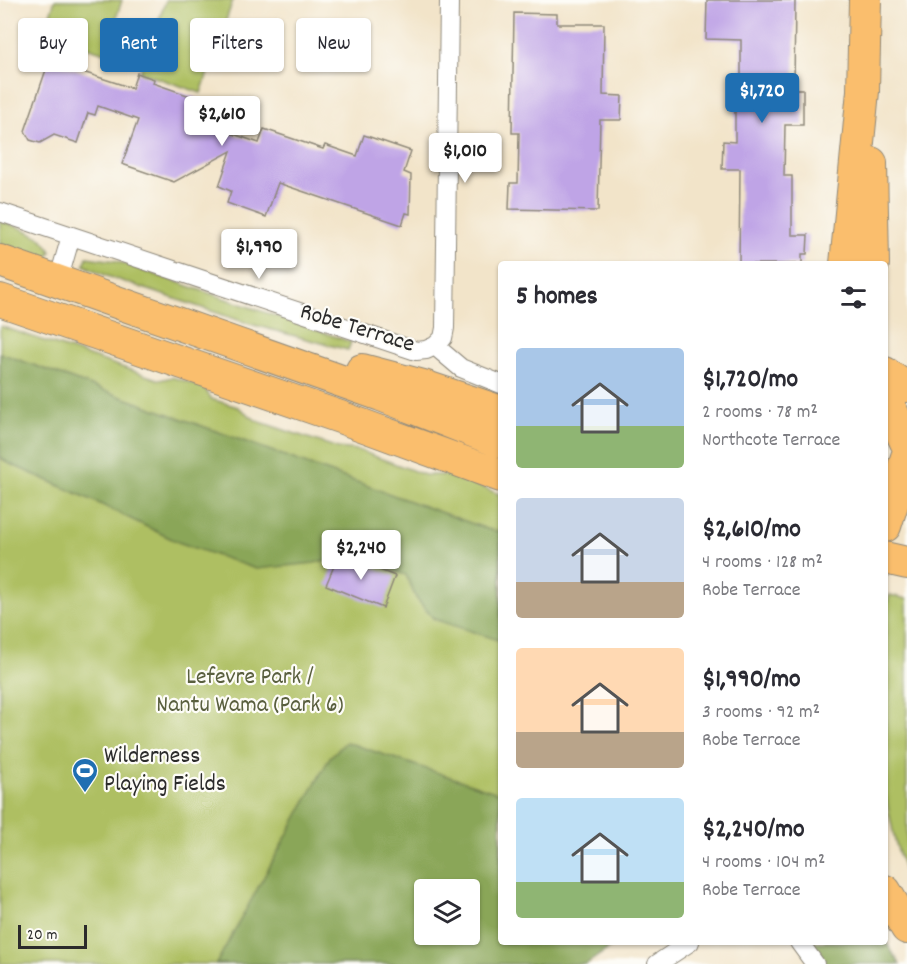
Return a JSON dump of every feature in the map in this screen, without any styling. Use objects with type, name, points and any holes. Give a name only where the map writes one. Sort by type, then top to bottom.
[{"type":"highway","points":[[846,261],[863,91],[865,0]]},
{"type":"highway","points":[[863,91],[871,168],[873,261]]},
{"type":"highway","points":[[0,261],[252,348],[498,441]]},
{"type":"highway","points":[[0,293],[35,291],[58,281]]},
{"type":"highway","points":[[0,300],[340,417],[498,475]]},
{"type":"highway","points":[[193,329],[206,336],[226,355],[238,362],[337,399],[341,404],[340,417]]},
{"type":"highway","points":[[252,348],[402,380],[498,411]]},
{"type":"highway","points":[[888,375],[899,384],[907,386]]},
{"type":"highway","points":[[888,403],[907,444]]},
{"type":"highway","points":[[888,465],[907,451]]},
{"type":"highway","points":[[888,517],[907,457]]},
{"type":"highway","points":[[888,559],[907,563]]},
{"type":"highway","points":[[888,882],[893,902]]},
{"type":"street","points":[[435,346],[443,338],[445,328],[449,0]]},
{"type":"street","name":"Robe Terrace","points":[[0,212],[416,351],[435,346],[456,365],[498,383]]},
{"type":"street","points":[[58,281],[71,236]]},
{"type":"street","points":[[657,964],[686,945]]},
{"type":"street","points":[[801,945],[815,964]]},
{"type":"green space","points":[[55,0],[122,0],[116,18],[100,18],[100,51],[88,47],[88,18],[49,18]]},
{"type":"green space","points":[[166,0],[233,0],[227,18],[190,18],[190,72],[208,72],[201,93],[140,72],[178,72],[178,18],[160,18]]},
{"type":"green space","points":[[0,221],[30,232],[43,240],[51,252],[45,261],[0,245]]},
{"type":"green space","points":[[87,257],[116,261],[351,342],[348,350],[250,324],[107,276],[84,265]]},
{"type":"green space","name":"Lefevre Park / Nantu Wama (Park 6)","points":[[0,326],[160,380],[172,377],[204,387],[211,399],[238,407],[257,421],[338,448],[358,450],[425,475],[453,475],[498,494],[498,945],[614,945],[586,964],[0,964]]},
{"type":"green space","points":[[0,353],[498,531],[498,640],[434,619],[416,598],[406,575],[368,562],[342,557],[314,563],[256,569],[178,542],[92,500],[8,463],[0,457]]},
{"type":"green space","points":[[890,595],[907,599],[907,879],[895,841],[888,807],[888,600]]},
{"type":"green space","points":[[346,742],[498,793],[498,945],[614,945],[586,964],[216,964],[330,757]]},
{"type":"green space","points":[[801,945],[888,945],[900,964],[815,964]]},
{"type":"building","points":[[707,0],[795,0],[794,89],[803,89],[803,125],[785,125],[784,176],[792,176],[792,235],[808,235],[807,254],[802,254],[802,261],[739,261],[740,169],[722,169],[723,141],[735,142],[735,88],[741,88],[741,40],[706,39]]},
{"type":"building","points":[[514,13],[557,14],[557,24],[604,24],[603,95],[622,96],[621,120],[600,120],[598,211],[509,209],[510,183],[518,183],[519,133],[512,133]]},
{"type":"building","points":[[45,72],[83,72],[132,88],[137,73],[154,79],[153,83],[213,104],[205,124],[259,143],[264,129],[323,149],[325,145],[357,156],[364,135],[411,151],[404,172],[411,175],[410,214],[406,213],[402,225],[278,183],[266,217],[227,203],[231,191],[219,186],[231,151],[174,182],[122,164],[138,120],[98,106],[95,115],[88,113],[78,143],[54,135],[40,143],[30,140],[25,131]]},
{"type":"building","points":[[339,554],[395,576],[383,608],[326,585]]},
{"type":"place","name":"Wilderness Playing Fields","points":[[85,794]]}]
